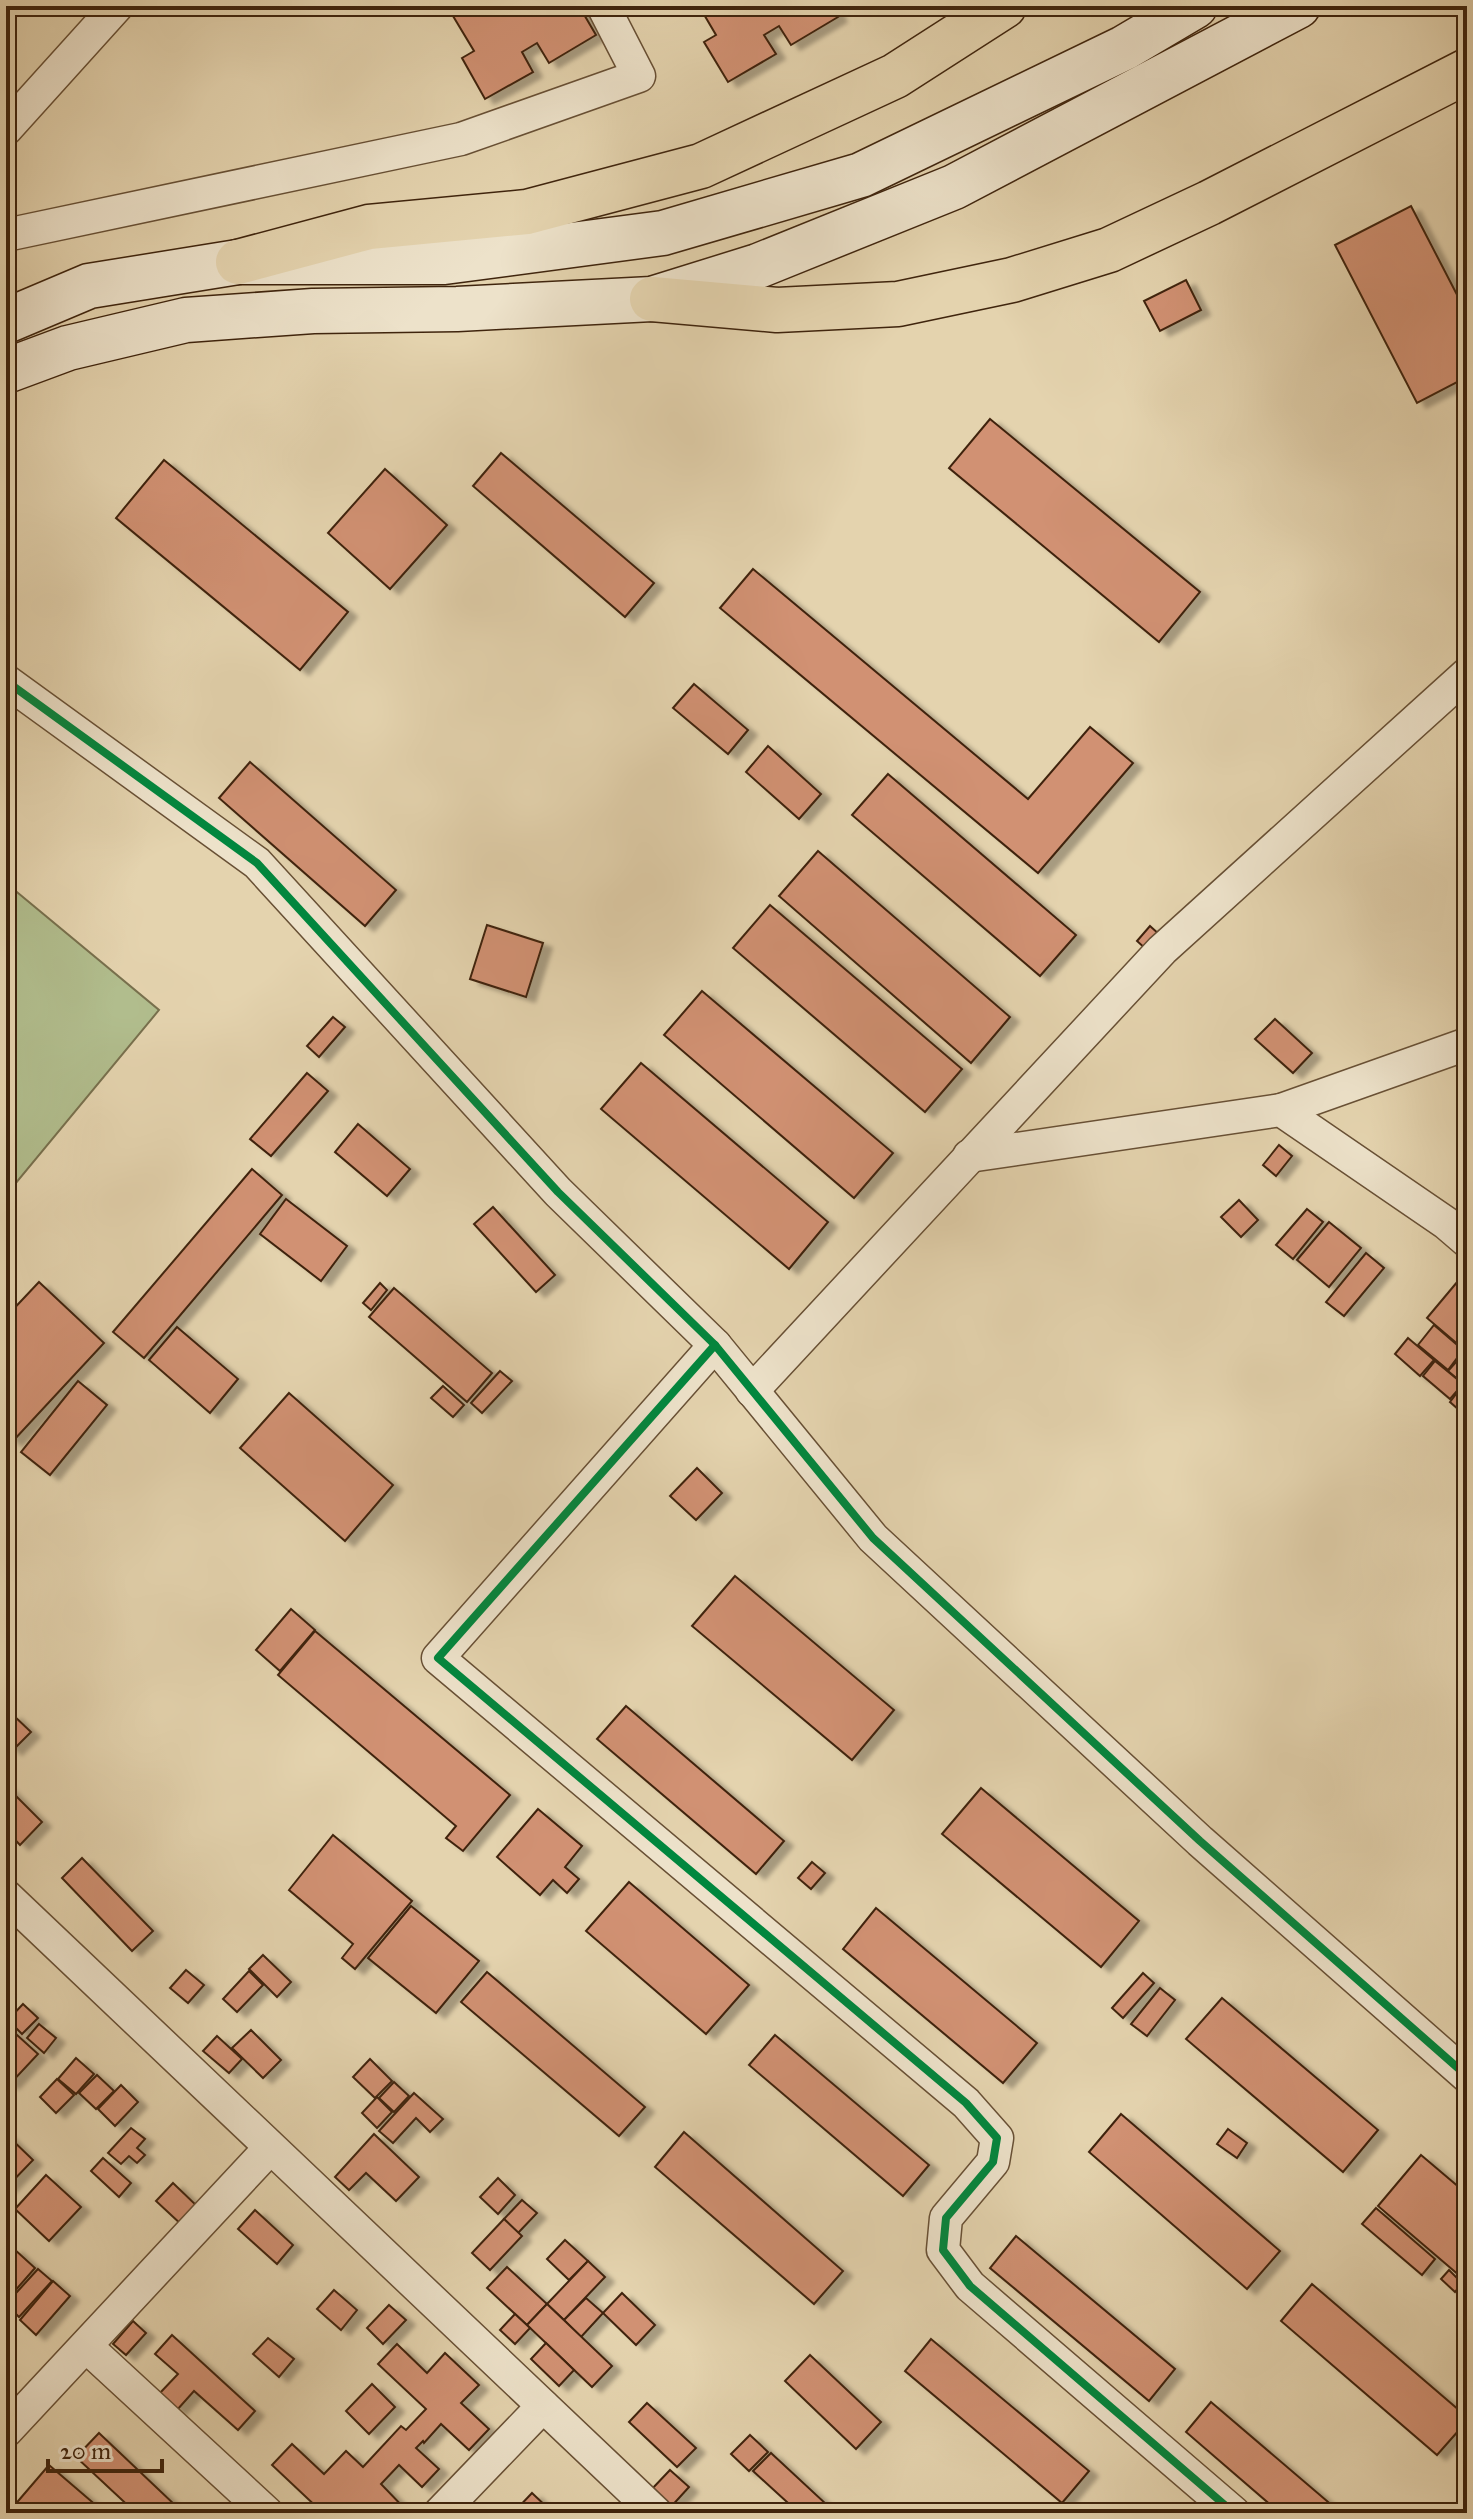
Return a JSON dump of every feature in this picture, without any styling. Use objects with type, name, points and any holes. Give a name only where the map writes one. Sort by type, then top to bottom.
[{"type":"highway","points":[[238,262],[369,227],[527,212],[701,166],[895,76],[1004,6]]},
{"type":"highway","points":[[652,299],[777,310],[898,304],[1012,280],[1109,250],[1209,203],[1467,71]]},
{"type":"main road","points":[[6,321],[89,286],[238,262],[444,262],[663,233],[861,175],[1124,48],[1195,6]]},
{"type":"main road","points":[[6,371],[68,348],[186,320],[313,311],[457,309],[652,299],[758,266],[954,187],[1298,6]]},
{"type":"street","points":[[6,129],[117,6]]},
{"type":"street","points":[[6,235],[461,139],[639,76],[603,6]]},
{"type":"street","points":[[752,1391],[1162,950],[1467,674]]},
{"type":"street","points":[[6,681],[257,863],[558,1192],[715,1345],[873,1538],[1200,1841],[1467,2076]]},
{"type":"street","points":[[969,1156],[1281,1110],[1467,1044]]},
{"type":"street","points":[[1281,1110],[1467,1241]]},
{"type":"street","points":[[715,1345],[438,1658],[966,2103],[997,2138],[993,2162],[946,2218],[943,2250],[970,2286],[1234,2513]]},
{"type":"street","points":[[6,1896],[656,2513]]},
{"type":"street","points":[[6,2431],[270,2148]]},
{"type":"street","points":[[87,2347],[267,2513]]},
{"type":"street","points":[[440,2513],[543,2406]]},
{"type":"green space","points":[[6,883],[159,1010],[6,1195]]},
{"type":"building","points":[[447,6],[579,6],[596,35],[549,63],[537,43],[522,52],[533,72],[485,99],[462,58],[474,51]]},
{"type":"building","points":[[699,6],[832,6],[838,17],[791,45],[779,26],[764,35],[776,54],[728,82],[704,42],[716,35]]},
{"type":"building","points":[[1411,206],[1467,314],[1467,377],[1417,403],[1335,245]]},
{"type":"building","points":[[1186,280],[1201,310],[1160,331],[1144,301]]},
{"type":"building","points":[[990,419],[1200,592],[1159,642],[949,468]]},
{"type":"building","points":[[501,453],[654,583],[625,617],[473,486]]},
{"type":"building","points":[[164,460],[348,612],[300,670],[116,518]]},
{"type":"building","points":[[385,469],[447,525],[390,589],[328,533]]},
{"type":"building","points":[[753,569],[1028,799],[1090,727],[1133,763],[1038,873],[720,608]]},
{"type":"building","points":[[694,684],[748,730],[728,754],[673,708]]},
{"type":"building","points":[[768,746],[821,794],[799,819],[746,772]]},
{"type":"building","points":[[250,762],[396,890],[365,926],[219,798]]},
{"type":"building","points":[[888,774],[1076,935],[1040,976],[852,815]]},
{"type":"building","points":[[818,851],[1010,1017],[971,1063],[779,896]]},
{"type":"building","points":[[770,905],[962,1069],[925,1112],[733,948]]},
{"type":"building","points":[[487,925],[543,943],[526,997],[470,979]]},
{"type":"building","points":[[1150,926],[1160,935],[1147,950],[1137,941]]},
{"type":"building","points":[[702,991],[893,1153],[854,1198],[664,1035]]},
{"type":"building","points":[[333,1017],[345,1027],[319,1057],[307,1046]]},
{"type":"building","points":[[1275,1019],[1312,1053],[1293,1073],[1255,1039]]},
{"type":"building","points":[[641,1063],[828,1222],[789,1269],[601,1109]]},
{"type":"building","points":[[307,1073],[328,1091],[271,1156],[250,1139]]},
{"type":"building","points":[[358,1124],[410,1169],[387,1196],[335,1152]]},
{"type":"building","points":[[1279,1145],[1292,1156],[1276,1176],[1263,1165]]},
{"type":"building","points":[[252,1169],[282,1195],[144,1358],[113,1332]]},
{"type":"building","points":[[286,1199],[347,1246],[321,1281],[260,1234]]},
{"type":"building","points":[[1239,1200],[1258,1220],[1241,1237],[1221,1217]]},
{"type":"building","points":[[493,1207],[555,1275],[536,1292],[474,1224]]},
{"type":"building","points":[[1307,1209],[1323,1222],[1293,1259],[1276,1245]]},
{"type":"building","points":[[1329,1222],[1361,1248],[1329,1287],[1297,1260]]},
{"type":"building","points":[[1366,1253],[1384,1268],[1344,1316],[1326,1302]]},
{"type":"building","points":[[1458,1281],[1467,1288],[1467,1352],[1427,1318]]},
{"type":"building","points":[[39,1282],[104,1343],[13,1441],[6,1434],[6,1317]]},
{"type":"building","points":[[380,1283],[387,1290],[371,1310],[363,1303]]},
{"type":"building","points":[[394,1288],[492,1373],[467,1402],[369,1317]]},
{"type":"building","points":[[1434,1325],[1463,1350],[1448,1370],[1418,1345]]},
{"type":"building","points":[[177,1327],[238,1379],[210,1413],[149,1360]]},
{"type":"building","points":[[1408,1338],[1434,1360],[1420,1376],[1395,1354]]},
{"type":"building","points":[[1465,1352],[1467,1354],[1467,1387],[1448,1371]]},
{"type":"building","points":[[1435,1361],[1463,1384],[1450,1399],[1423,1376]]},
{"type":"building","points":[[500,1371],[512,1381],[482,1413],[471,1403]]},
{"type":"building","points":[[78,1381],[107,1405],[50,1475],[21,1452]]},
{"type":"building","points":[[1463,1385],[1467,1388],[1467,1417],[1450,1402]]},
{"type":"building","points":[[443,1386],[464,1405],[453,1417],[431,1398]]},
{"type":"building","points":[[289,1393],[393,1485],[345,1541],[240,1448]]},
{"type":"building","points":[[697,1468],[722,1493],[696,1520],[670,1496]]},
{"type":"building","points":[[735,1576],[894,1710],[852,1760],[692,1626]]},
{"type":"building","points":[[291,1609],[315,1630],[280,1671],[256,1650]]},
{"type":"building","points":[[315,1631],[510,1795],[463,1851],[446,1838],[456,1826],[278,1675]]},
{"type":"building","points":[[626,1706],[784,1841],[756,1874],[597,1739]]},
{"type":"building","points":[[12,1714],[31,1732],[13,1750],[6,1743],[6,1720]]},
{"type":"building","points":[[6,1786],[42,1822],[20,1845],[6,1830]]},
{"type":"building","points":[[981,1788],[1139,1921],[1101,1967],[942,1834]]},
{"type":"building","points":[[538,1809],[582,1846],[565,1867],[579,1879],[567,1893],[553,1880],[540,1895],[497,1857]]},
{"type":"building","points":[[333,1835],[412,1901],[355,1969],[342,1958],[353,1944],[289,1890]]},
{"type":"building","points":[[82,1858],[153,1931],[132,1951],[62,1878]]},
{"type":"building","points":[[812,1862],[825,1873],[811,1889],[798,1878]]},
{"type":"building","points":[[629,1882],[749,1985],[706,2034],[586,1931]]},
{"type":"building","points":[[411,1906],[479,1961],[436,2013],[368,1958]]},
{"type":"building","points":[[876,1908],[1037,2043],[1003,2083],[843,1949]]},
{"type":"building","points":[[263,1955],[291,1982],[277,1997],[249,1969]]},
{"type":"building","points":[[186,1970],[204,1985],[188,2003],[170,1988]]},
{"type":"building","points":[[249,1971],[263,1985],[237,2012],[223,1999]]},
{"type":"building","points":[[487,1972],[645,2107],[619,2136],[461,2002]]},
{"type":"building","points":[[1143,1973],[1154,1983],[1123,2018],[1112,2008]]},
{"type":"building","points":[[1160,1988],[1175,2000],[1147,2036],[1131,2024]]},
{"type":"building","points":[[1222,1998],[1378,2130],[1343,2172],[1186,2039]]},
{"type":"building","points":[[23,2004],[38,2018],[22,2034],[8,2020]]},
{"type":"building","points":[[39,2024],[56,2038],[44,2053],[27,2038]]},
{"type":"building","points":[[6,2025],[38,2054],[10,2084],[6,2081]]},
{"type":"building","points":[[251,2030],[281,2060],[263,2078],[232,2048]]},
{"type":"building","points":[[775,2035],[929,2165],[903,2196],[749,2065]]},
{"type":"building","points":[[217,2036],[242,2059],[229,2073],[203,2051]]},
{"type":"building","points":[[76,2058],[94,2074],[76,2094],[58,2079]]},
{"type":"building","points":[[370,2059],[392,2081],[375,2098],[353,2077]]},
{"type":"building","points":[[97,2075],[114,2091],[96,2109],[79,2093]]},
{"type":"building","points":[[57,2079],[74,2095],[56,2113],[40,2097]]},
{"type":"building","points":[[394,2082],[409,2096],[394,2112],[379,2098]]},
{"type":"building","points":[[121,2085],[138,2102],[115,2126],[98,2109]]},
{"type":"building","points":[[414,2093],[443,2119],[430,2132],[416,2118],[393,2143],[379,2131]]},
{"type":"building","points":[[377,2097],[392,2112],[377,2128],[362,2113]]},
{"type":"building","points":[[1121,2114],[1280,2251],[1247,2289],[1089,2152]]},
{"type":"building","points":[[131,2128],[145,2139],[137,2148],[145,2155],[137,2163],[129,2156],[121,2164],[108,2153]]},
{"type":"building","points":[[1228,2129],[1247,2143],[1237,2158],[1217,2144]]},
{"type":"building","points":[[684,2132],[843,2271],[814,2304],[655,2167]]},
{"type":"building","points":[[6,2134],[33,2160],[6,2188]]},
{"type":"building","points":[[374,2134],[419,2177],[396,2201],[366,2173],[349,2190],[335,2177]]},
{"type":"building","points":[[1421,2155],[1467,2194],[1467,2282],[1378,2206]]},
{"type":"building","points":[[103,2158],[131,2183],[119,2197],[91,2171]]},
{"type":"building","points":[[46,2175],[81,2207],[49,2241],[15,2209]]},
{"type":"building","points":[[498,2178],[515,2195],[498,2214],[480,2197]]},
{"type":"building","points":[[173,2183],[199,2208],[183,2226],[156,2201]]},
{"type":"building","points":[[522,2200],[537,2213],[518,2233],[504,2219]]},
{"type":"building","points":[[1376,2208],[1435,2259],[1422,2275],[1362,2224]]},
{"type":"building","points":[[255,2210],[293,2245],[277,2264],[238,2229]]},
{"type":"building","points":[[504,2219],[522,2236],[490,2270],[472,2253]]},
{"type":"building","points":[[1016,2236],[1175,2369],[1149,2401],[990,2268]]},
{"type":"building","points":[[565,2240],[588,2261],[569,2280],[547,2259]]},
{"type":"building","points":[[13,2248],[35,2268],[6,2301],[6,2256]]},
{"type":"building","points":[[588,2261],[605,2277],[564,2320],[547,2304]]},
{"type":"building","points":[[507,2267],[547,2304],[527,2325],[487,2288]]},
{"type":"building","points":[[38,2269],[52,2281],[19,2317],[6,2304]]},
{"type":"building","points":[[1449,2270],[1462,2283],[1455,2292],[1441,2279]]},
{"type":"building","points":[[53,2281],[70,2296],[36,2335],[20,2320]]},
{"type":"building","points":[[1312,2284],[1467,2417],[1467,2421],[1437,2455],[1281,2321]]},
{"type":"building","points":[[334,2290],[357,2310],[341,2330],[317,2309]]},
{"type":"building","points":[[622,2293],[655,2325],[636,2345],[603,2313]]},
{"type":"building","points":[[586,2298],[603,2313],[581,2337],[564,2320]]},
{"type":"building","points":[[547,2304],[612,2366],[592,2387],[527,2325]]},
{"type":"building","points":[[389,2305],[406,2320],[383,2344],[367,2328]]},
{"type":"building","points":[[515,2314],[530,2328],[515,2344],[500,2330]]},
{"type":"building","points":[[133,2321],[146,2333],[126,2355],[113,2344]]},
{"type":"building","points":[[172,2335],[255,2411],[238,2430],[194,2391],[177,2410],[159,2394],[178,2374],[155,2354]]},
{"type":"building","points":[[268,2338],[294,2359],[279,2377],[253,2354]]},
{"type":"building","points":[[931,2339],[1089,2471],[1062,2503],[905,2371]]},
{"type":"building","points":[[546,2343],[574,2370],[559,2386],[531,2359]]},
{"type":"building","points":[[397,2344],[427,2373],[445,2353],[479,2385],[461,2403],[489,2429],[469,2450],[441,2424],[416,2448],[439,2469],[422,2487],[399,2465],[381,2484],[409,2513],[323,2513],[272,2465],[292,2444],[324,2474],[346,2451],[363,2467],[401,2426],[406,2430],[426,2409],[378,2364]]},
{"type":"building","points":[[810,2355],[881,2422],[856,2449],[785,2381]]},
{"type":"building","points":[[372,2384],[395,2407],[369,2434],[346,2411]]},
{"type":"building","points":[[1211,2402],[1341,2513],[1280,2513],[1186,2432]]},
{"type":"building","points":[[647,2403],[696,2448],[677,2467],[629,2422]]},
{"type":"building","points":[[99,2433],[176,2506],[169,2513],[136,2513],[76,2457]]},
{"type":"building","points":[[750,2435],[768,2452],[749,2471],[731,2454]]},
{"type":"building","points":[[771,2453],[826,2504],[818,2513],[799,2513],[753,2471]]},
{"type":"building","points":[[49,2465],[105,2513],[20,2513],[13,2507]]},
{"type":"building","points":[[670,2470],[689,2487],[669,2509],[650,2491]]},
{"type":"building","points":[[532,2493],[550,2510],[547,2513],[513,2513]]},
{"type":"cycle path","points":[[6,681],[257,863],[558,1192],[715,1345],[873,1538],[1200,1841],[1467,2076]]},
{"type":"cycle path","points":[[715,1345],[438,1658],[966,2103],[997,2138],[993,2162],[946,2218],[943,2250],[970,2286],[1234,2513]]}]
